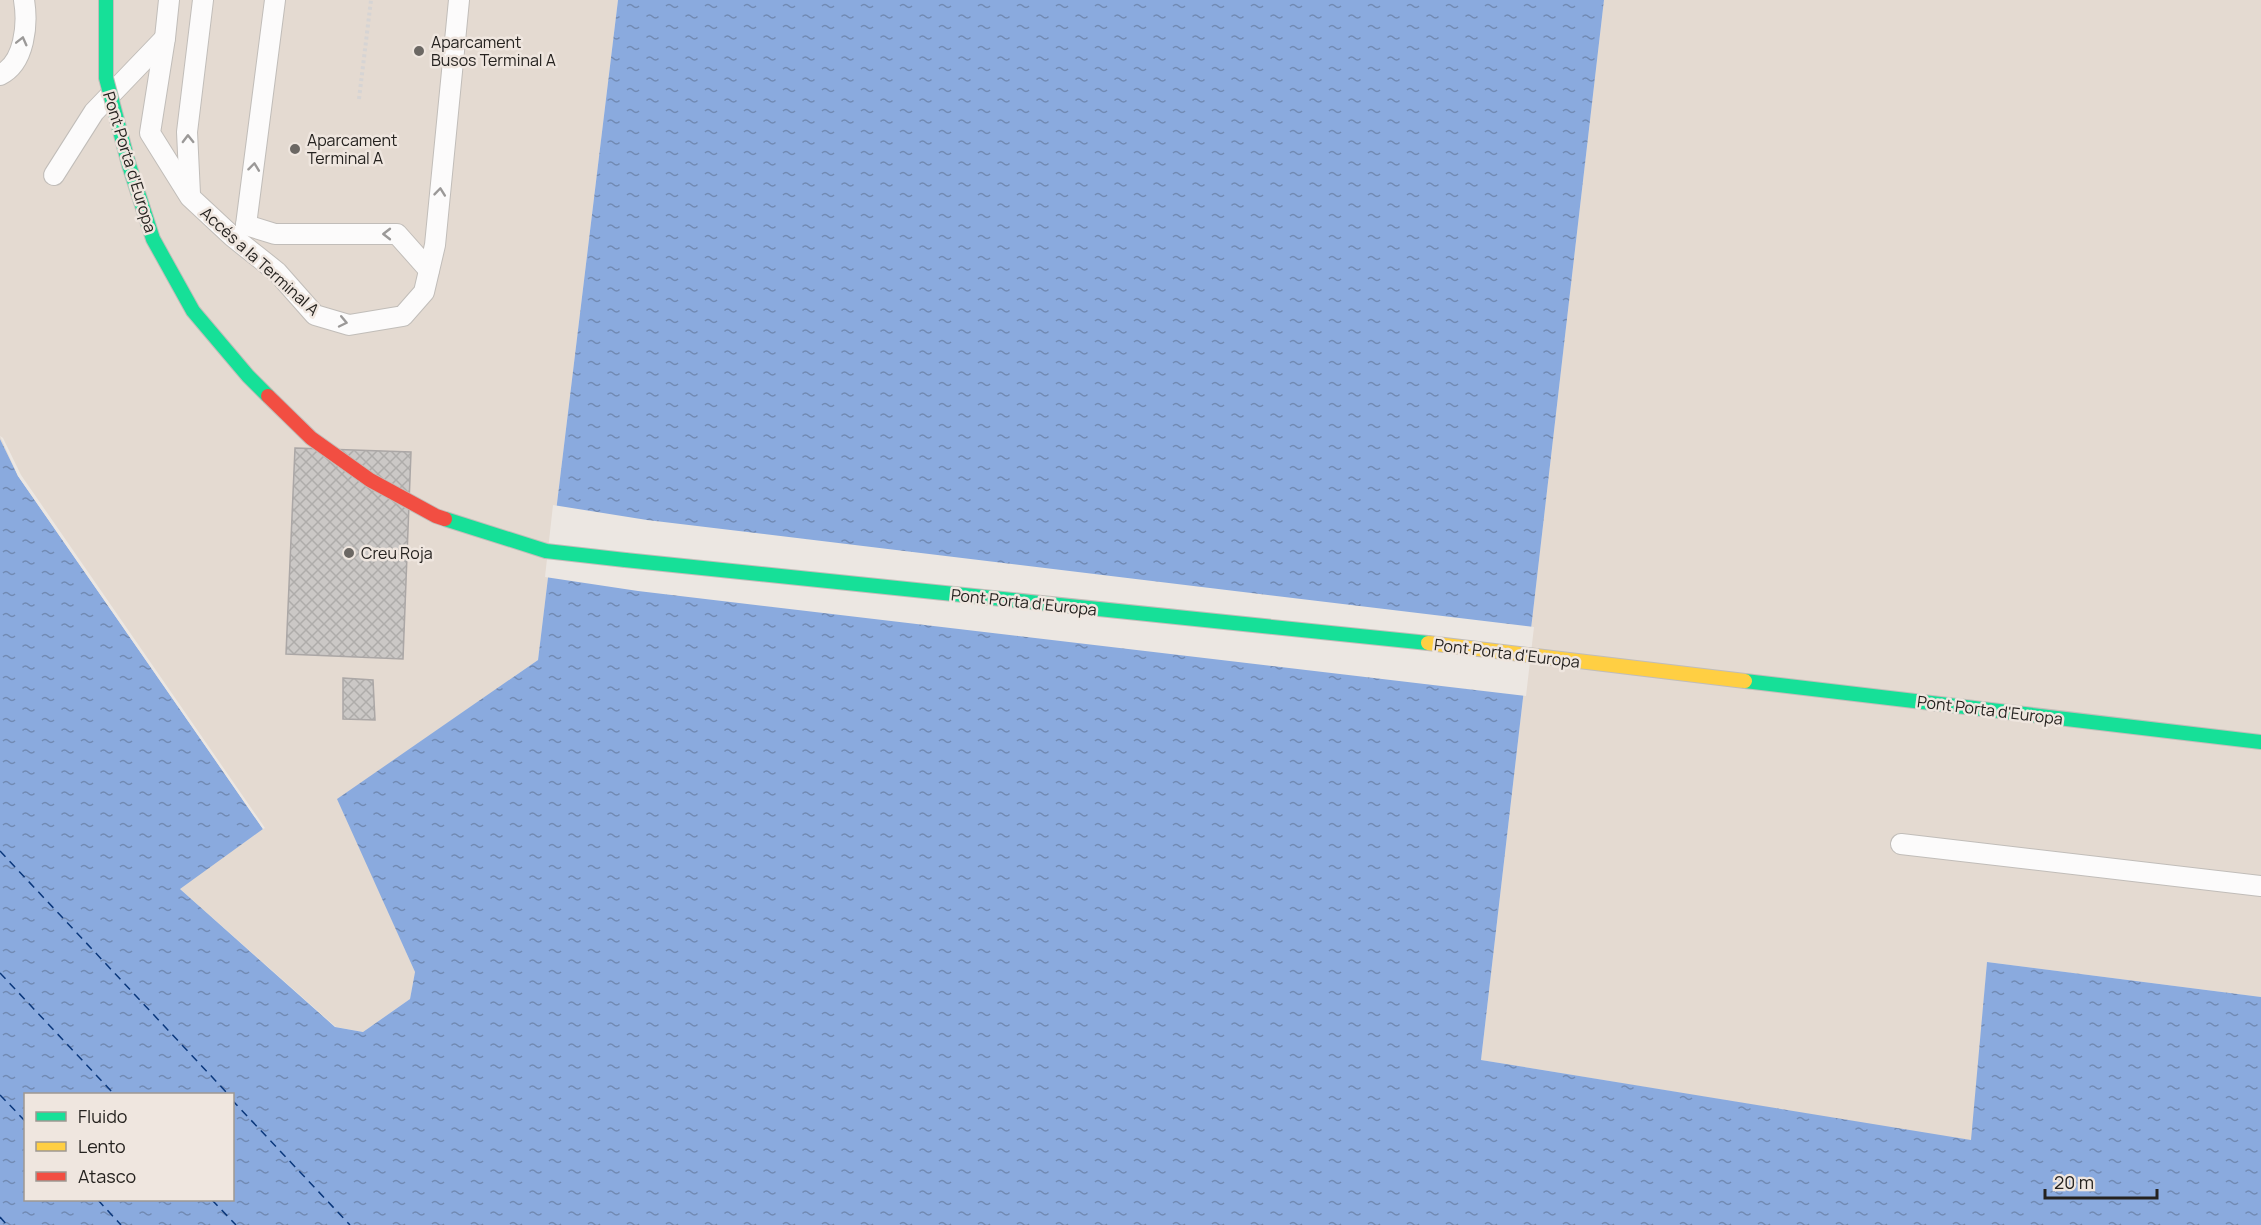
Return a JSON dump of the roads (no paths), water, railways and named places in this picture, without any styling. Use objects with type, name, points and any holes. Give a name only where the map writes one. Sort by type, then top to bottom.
[{"type":"street","name":"Pont Porta d'Europa","points":[[106,0],[106,78],[129,165],[153,239],[193,311],[248,376],[311,438],[370,480],[436,516],[546,551],[1435,644],[2261,742]]},
{"type":"lane","points":[[0,75],[6,72],[22,48],[27,20],[24,0]]},
{"type":"lane","points":[[169,0],[150,133],[190,197]]},
{"type":"lane","name":"Accés a la Terminal A","points":[[203,0],[187,132],[190,197],[240,231],[315,315],[349,325],[403,316],[424,292],[435,245],[459,0]]},
{"type":"lane","name":"Accés a la Terminal A","points":[[240,231],[275,0]]},
{"type":"lane","points":[[54,175],[94,112],[165,38]]},
{"type":"lane","name":"Accés a la Terminal A","points":[[240,231],[275,234],[397,234],[429,270]]},
{"type":"lane","points":[[1901,844],[2261,886]]},
{"type":"water","points":[[618,0],[1604,0],[1481,1060],[1971,1140],[1987,962],[2261,997],[2261,1225],[0,1225],[0,439],[18,476],[263,829],[180,889],[335,1027],[363,1032],[410,999],[415,972],[337,799],[538,660]]},
{"type":"place","name":"Aparcament Busos Terminal A","points":[[419,51]]},
{"type":"place","name":"Aparcament Terminal A","points":[[295,149]]},
{"type":"place","name":"Creu Roja","points":[[349,553]]}]
